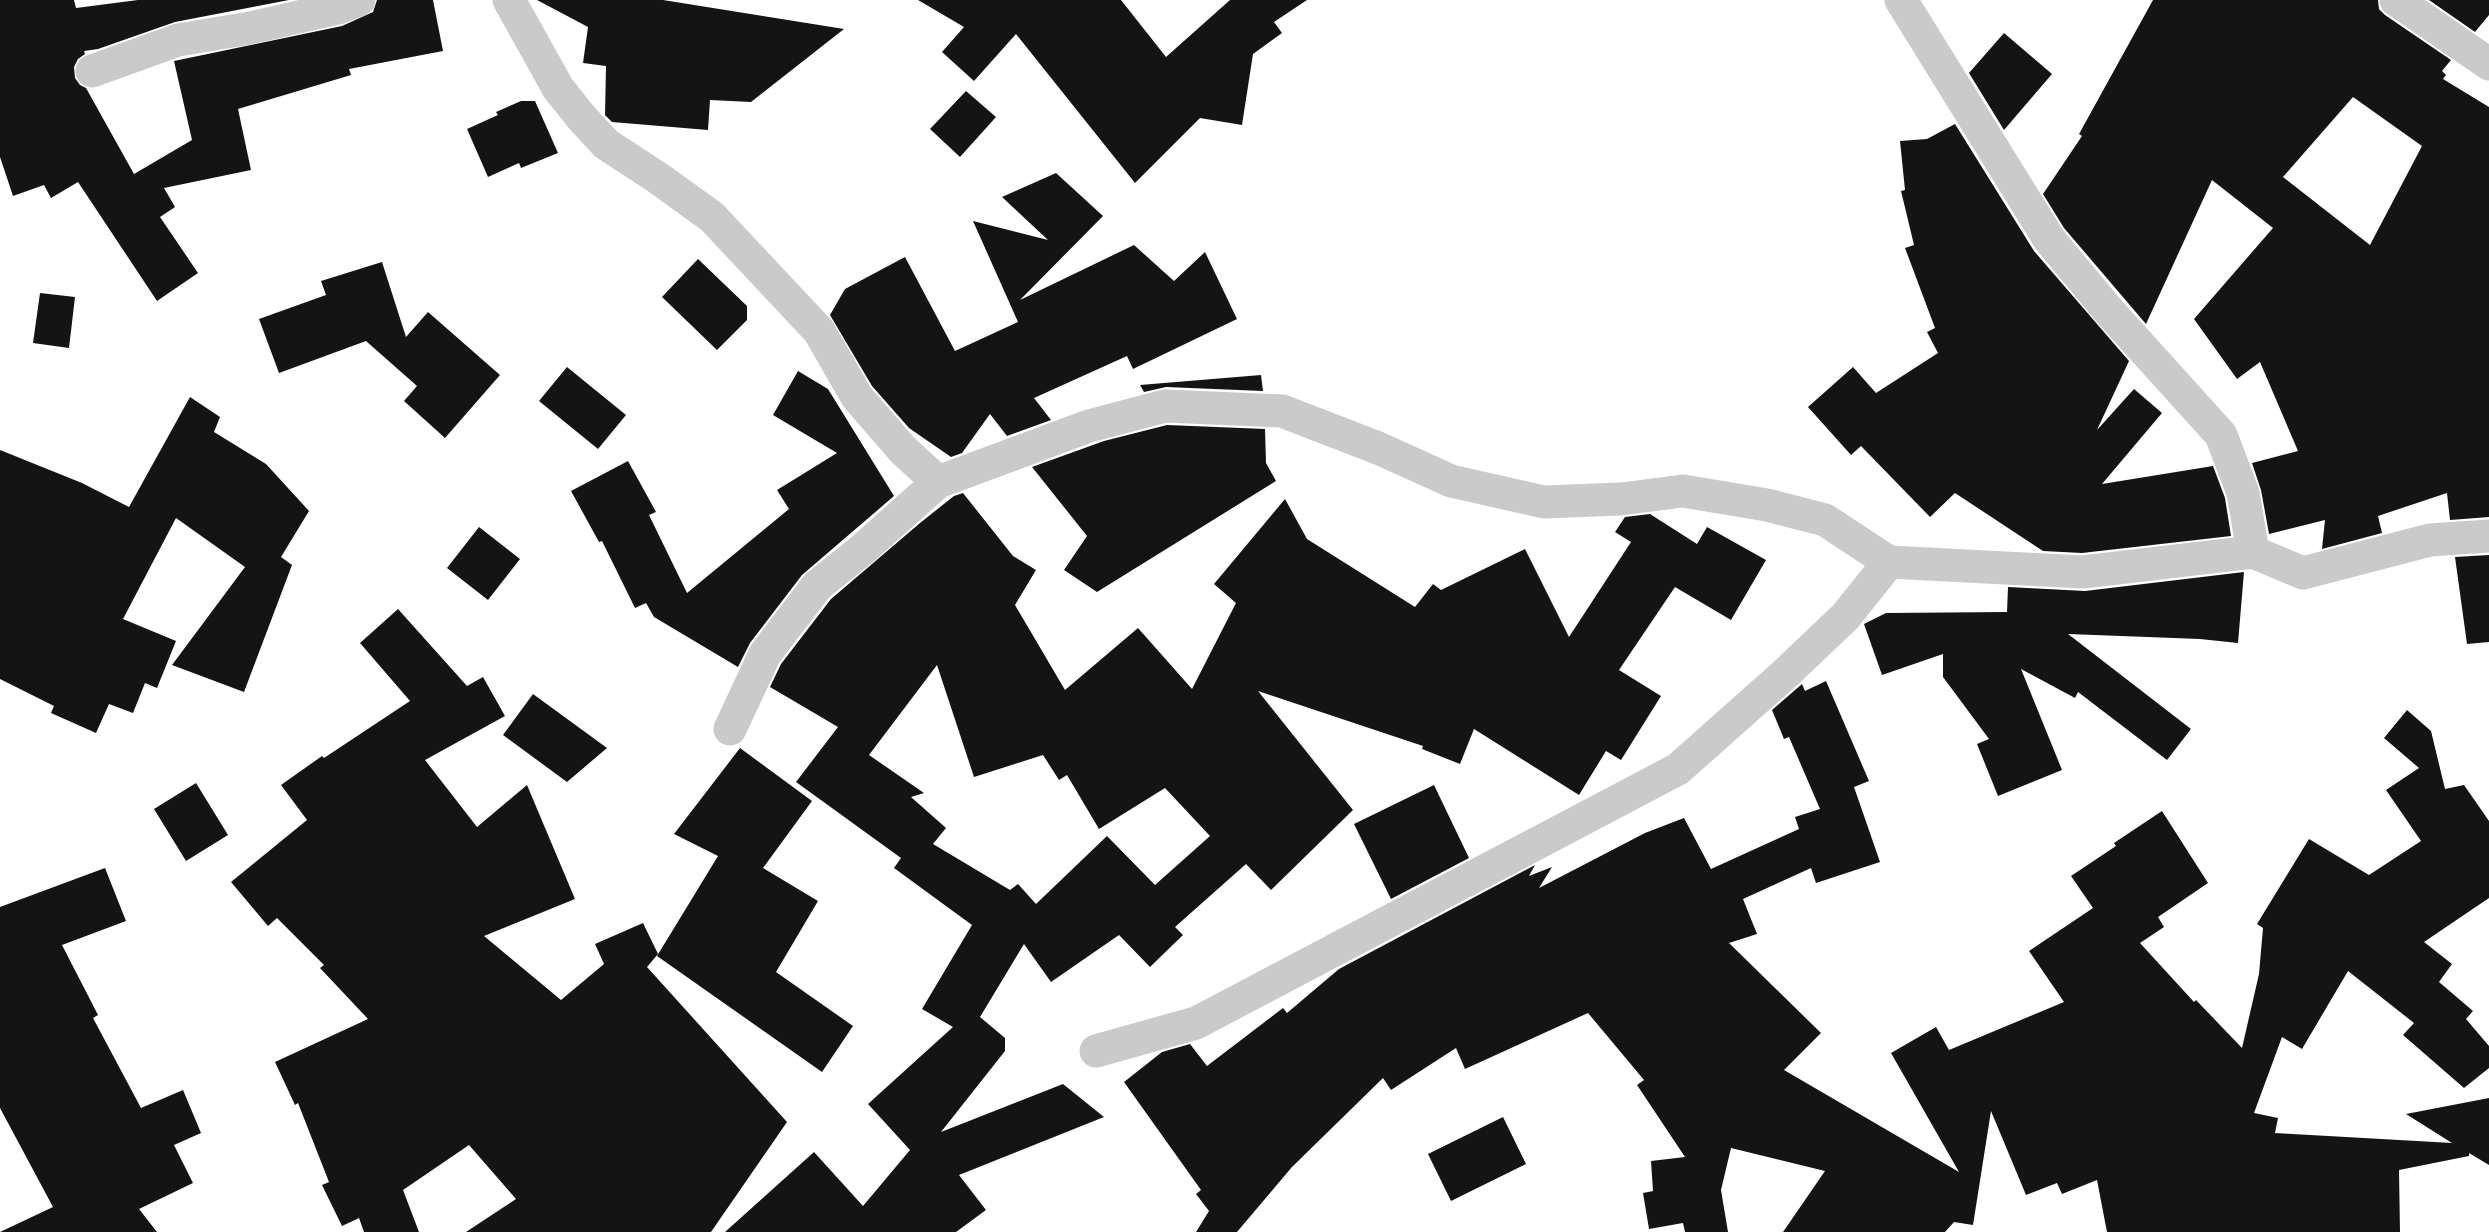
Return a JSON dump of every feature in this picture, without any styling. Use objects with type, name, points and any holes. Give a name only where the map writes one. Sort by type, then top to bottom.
[{"type":"street","points":[[92,71],[178,40],[250,28],[338,8],[359,0]]},
{"type":"street","points":[[509,0],[558,88],[581,117],[606,144],[658,178],[712,218],[819,331],[857,398],[903,450],[938,482]]},
{"type":"street","points":[[1901,0],[2049,239],[2108,310],[2221,435],[2243,493],[2253,552]]},
{"type":"street","points":[[2396,0],[2489,64]]},
{"type":"street","points":[[730,729],[765,654],[817,586],[863,549],[938,482],[1089,426],[1165,406],[1282,411],[1378,448],[1451,481],[1544,502],[1621,499],[1683,491],[1767,505],[1825,520],[1889,562],[2083,572],[2253,552],[2303,573],[2430,540],[2489,536]]},
{"type":"street","points":[[1096,1051],[1196,1023],[1678,769],[1845,617],[1889,562]]},
{"type":"building","points":[[0,0],[74,0],[76,8],[138,0],[289,0],[175,22],[98,49],[84,51],[85,54],[78,59],[74,67],[75,78],[80,85],[86,88],[134,174],[192,140],[174,61],[342,26],[373,12],[377,0],[433,0],[443,51],[349,69],[351,75],[238,109],[251,170],[164,188],[175,207],[160,217],[198,273],[157,301],[78,182],[51,198],[44,185],[13,196],[0,157]]},
{"type":"building","points":[[537,0],[663,0],[844,29],[751,102],[710,100],[708,130],[612,122],[605,115],[606,66],[583,63],[588,27]]},
{"type":"building","points":[[918,0],[1121,0],[1166,57],[1230,0],[1307,0],[1274,22],[1282,33],[1253,54],[1242,125],[1200,118],[1135,183],[1016,34],[974,81],[942,52],[964,27]]},
{"type":"building","points":[[2153,0],[2378,0],[2379,9],[2385,15],[2451,60],[2442,71],[2446,75],[2443,79],[2489,107],[2489,517],[2450,520],[2447,493],[2378,516],[2382,533],[2322,549],[2325,520],[2269,534],[2261,490],[2252,463],[2298,451],[2260,362],[2237,379],[2194,319],[2273,228],[2212,180],[2146,324],[2064,228],[2043,194],[2082,136],[2079,134]],"holes":[[[2353,97],[2422,146],[2370,245],[2283,177]]]},
{"type":"building","points":[[2429,0],[2489,0],[2489,15],[2475,32]]},
{"type":"building","points":[[2004,33],[2052,74],[2004,130],[1969,73]]},
{"type":"building","points":[[966,91],[996,117],[960,157],[930,129]]},
{"type":"building","points":[[521,101],[535,101],[558,153],[521,168],[519,163],[488,177],[467,129],[498,115],[496,112]]},
{"type":"building","points":[[1955,124],[2034,251],[2129,361],[2097,430],[2134,389],[2162,413],[2102,484],[2213,466],[2225,498],[2231,536],[2082,553],[2043,551],[1955,493],[1930,517],[1861,446],[1851,455],[1808,407],[1853,367],[1876,393],[1938,353],[1927,332],[1935,328],[1905,248],[1914,245],[1901,191],[1905,190],[1900,141],[1927,139]]},
{"type":"building","points":[[1056,173],[1103,216],[1020,300],[1134,245],[1174,281],[1205,252],[1237,319],[1133,369],[1127,356],[1034,398],[1051,420],[1007,436],[990,414],[962,453],[951,457],[909,428],[872,386],[830,315],[845,289],[905,257],[955,351],[1018,322],[973,221],[1048,240],[1002,197]]},
{"type":"building","points":[[698,259],[747,306],[747,320],[717,350],[662,297]]},
{"type":"building","points":[[382,262],[406,337],[428,312],[500,375],[445,438],[404,401],[417,386],[366,341],[279,373],[259,319],[326,295],[321,281]]},
{"type":"building","points":[[40,293],[75,297],[69,348],[33,343]]},
{"type":"building","points":[[567,367],[626,415],[598,449],[539,401]]},
{"type":"building","points":[[798,371],[828,389],[894,496],[802,575],[750,643],[738,667],[654,617],[646,603],[635,608],[602,541],[599,542],[571,491],[628,461],[656,512],[649,515],[687,593],[789,509],[777,490],[837,453],[773,415]]},
{"type":"building","points":[[1261,375],[1263,391],[1166,387],[1144,392],[1140,385]]},
{"type":"building","points":[[190,397],[220,417],[214,432],[266,464],[309,511],[281,557],[292,565],[244,692],[172,665],[245,567],[176,518],[123,619],[176,641],[157,688],[145,683],[133,713],[109,704],[96,733],[51,713],[54,706],[0,679],[0,450],[82,483],[129,507]]},
{"type":"building","points":[[1167,425],[1265,429],[1266,463],[1276,481],[1097,592],[1064,570],[1087,536],[1032,467],[1104,441]]},
{"type":"building","points":[[963,493],[1013,556],[1036,570],[1015,605],[1065,690],[1138,628],[1192,689],[1236,603],[1214,584],[1285,499],[1307,539],[1415,607],[1433,584],[1441,590],[1525,549],[1569,637],[1631,542],[1615,532],[1625,517],[1650,514],[1697,544],[1707,527],[1766,560],[1731,620],[1675,587],[1619,670],[1661,696],[1621,760],[1606,751],[1579,795],[1474,729],[1460,764],[1422,749],[1423,746],[1258,691],[1353,810],[1271,890],[1246,864],[1175,927],[1183,935],[1150,967],[1119,935],[1051,982],[1024,944],[980,1017],[1005,1038],[1005,1051],[941,1132],[1063,1084],[1104,1117],[959,1175],[986,1210],[956,1232],[725,1232],[814,1152],[863,1206],[910,1150],[868,1104],[953,1027],[922,1009],[972,925],[894,868],[901,858],[796,782],[838,727],[770,687],[781,664],[831,599],[954,496]],"holes":[[[937,665],[974,777],[1043,755],[1059,780],[1067,775],[1099,829],[1165,788],[1210,836],[1155,885],[1107,836],[1036,904],[1018,884],[1010,890],[933,844],[946,828],[911,797],[924,793],[869,755]]]},
{"type":"building","points":[[479,527],[520,559],[488,600],[447,568]]},
{"type":"building","points":[[2489,555],[2489,642],[2467,644],[2455,557]]},
{"type":"building","points":[[2244,572],[2238,643],[2200,639],[2068,634],[2191,729],[2167,760],[2078,692],[2075,698],[2021,669],[2062,770],[1998,796],[1977,744],[1989,739],[1943,677],[1943,654],[1882,675],[1864,624],[1886,613],[2007,612],[2008,587],[2085,591]]},
{"type":"building","points":[[398,609],[467,686],[483,677],[505,716],[425,760],[477,827],[527,785],[575,899],[484,936],[561,1000],[604,964],[595,944],[643,923],[658,954],[647,967],[787,1122],[711,1232],[466,1232],[516,1199],[469,1145],[403,1190],[419,1232],[364,1232],[359,1218],[342,1226],[322,1185],[329,1182],[298,1103],[295,1105],[275,1062],[368,1019],[320,968],[324,965],[277,918],[268,926],[231,882],[307,820],[281,785],[322,756],[324,758],[410,701],[360,643]]},
{"type":"building","points":[[1826,681],[1869,781],[1854,787],[1880,862],[1816,883],[1811,868],[1743,899],[1757,934],[1729,943],[1821,1033],[1784,1070],[1959,1172],[1891,1053],[1936,1027],[1949,1050],[2064,1002],[2029,951],[2093,908],[2071,876],[2116,846],[2114,843],[2162,811],[2208,883],[2158,917],[2164,927],[2140,943],[2194,1002],[2196,1000],[2242,1048],[2259,974],[2263,928],[2257,924],[2309,839],[2369,875],[2421,841],[2386,790],[2419,768],[2384,738],[2407,710],[2431,731],[2445,789],[2464,785],[2489,821],[2489,898],[2424,942],[2452,964],[2439,982],[2473,1011],[2466,1019],[2489,1046],[2489,1068],[2464,1088],[2403,1035],[2414,1023],[2348,971],[2302,1049],[2282,1037],[2254,1113],[2278,1118],[2275,1133],[2452,1143],[2406,1114],[2489,1098],[2489,1165],[2469,1153],[2469,1156],[2399,1170],[2400,1232],[2107,1232],[2097,1180],[2062,1194],[2057,1183],[2026,1195],[1991,1111],[1973,1225],[1954,1222],[1945,1232],[1783,1232],[1825,1171],[1731,1148],[1721,1190],[1728,1232],[1685,1232],[1683,1223],[1649,1229],[1643,1193],[1653,1191],[1651,1161],[1685,1157],[1637,1085],[1644,1080],[1588,1013],[1465,1069],[1456,1048],[1391,1090],[1383,1078],[1292,1167],[1237,1232],[1196,1232],[1209,1211],[1196,1194],[1201,1190],[1124,1082],[1162,1052],[1190,1044],[1207,1066],[1283,1008],[1287,1013],[1339,969],[1535,865],[1529,876],[1552,867],[1539,888],[1645,833],[1684,818],[1711,869],[1799,829],[1795,817],[1820,809],[1789,737],[1784,739],[1772,710],[1802,684],[1805,691]]},
{"type":"building","points":[[533,694],[607,748],[567,782],[503,735]]},
{"type":"building","points":[[740,748],[812,801],[763,868],[818,901],[776,972],[853,1026],[822,1072],[657,956],[718,856],[674,834]]},
{"type":"building","points":[[196,783],[228,835],[186,861],[154,809]]},
{"type":"building","points":[[1434,785],[1469,858],[1391,899],[1354,824]]},
{"type":"building","points":[[105,868],[126,921],[62,945],[98,1015],[93,1018],[141,1108],[183,1090],[201,1133],[174,1145],[193,1183],[139,1209],[157,1232],[0,1232],[53,1207],[0,1108],[0,907]]},
{"type":"building","points":[[1503,1117],[1526,1164],[1451,1201],[1428,1154]]}]
